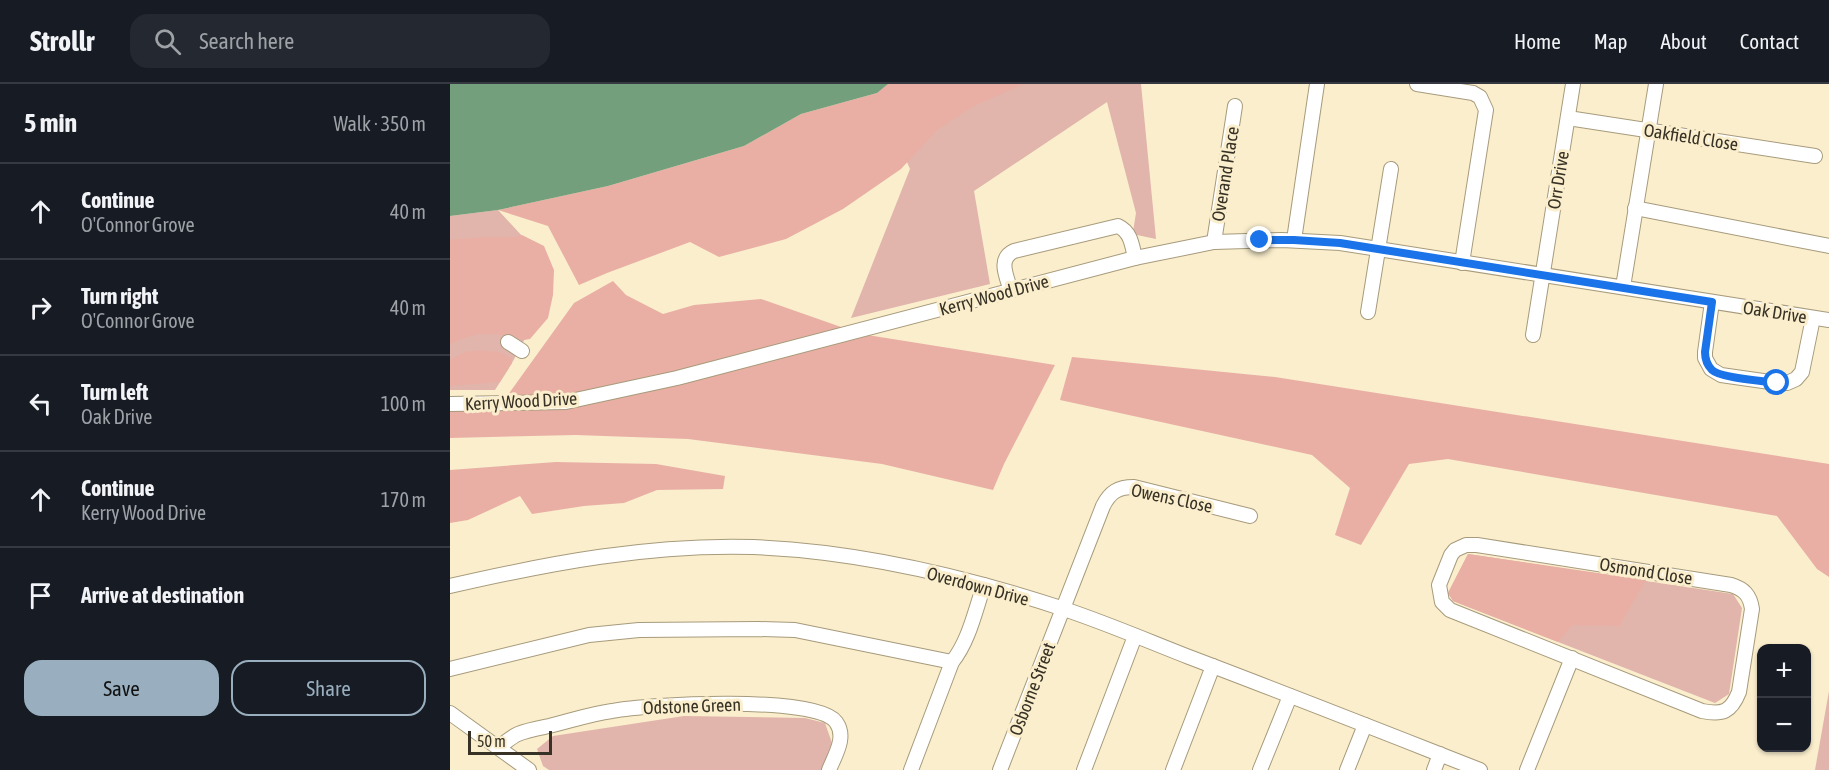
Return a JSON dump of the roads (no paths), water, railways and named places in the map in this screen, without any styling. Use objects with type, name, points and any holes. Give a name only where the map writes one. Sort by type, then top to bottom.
[{"type":"street","points":[[1294,240],[1317,84]]},
{"type":"street","points":[[1417,84],[1473,93],[1480,97],[1486,110],[1462,262]]},
{"type":"street","name":"Orr Drive","points":[[1533,335],[1573,84]]},
{"type":"street","points":[[1623,287],[1656,84]]},
{"type":"street","name":"Overand Place","points":[[1214,242],[1235,106]]},
{"type":"street","name":"Oakfield Close","points":[[1568,118],[1815,156]]},
{"type":"street","points":[[1368,312],[1391,169]]},
{"type":"street","points":[[1635,208],[1829,246]]},
{"type":"street","points":[[1011,291],[1004,263],[1007,255],[1014,251],[1118,226],[1129,235],[1135,258]]},
{"type":"street","name":"Kerry Wood Drive","points":[[450,404],[566,402],[677,378],[1135,258],[1214,242],[1294,240],[1340,243],[1542,276]]},
{"type":"street","name":"Oak Drive","points":[[1542,276],[1829,321]]},
{"type":"street","points":[[1712,302],[1705,358],[1711,369],[1721,375],[1787,383],[1800,376],[1805,365],[1813,318]]},
{"type":"street","points":[[508,342],[522,351]]},
{"type":"street","name":"Owens Close","points":[[1063,609],[1103,506],[1109,495],[1119,488],[1134,487],[1250,516]]},
{"type":"street","name":"Osmond Close","points":[[1466,545],[1477,545],[1731,585],[1743,590],[1751,602],[1752,609],[1739,692],[1735,702],[1725,712],[1702,711],[1572,658],[1456,614],[1444,606],[1439,585],[1455,550],[1466,545]]},
{"type":"street","name":"Overdown Drive","points":[[450,586],[603,555],[662,549],[722,547],[780,549],[844,556],[984,585],[1063,609],[1480,770]]},
{"type":"street","points":[[911,770],[952,662],[959,654],[969,631],[984,585]]},
{"type":"street","name":"Osborne Street","points":[[1000,770],[1063,609]]},
{"type":"street","points":[[450,669],[589,635],[639,630],[759,628],[795,630],[952,662]]},
{"type":"street","points":[[1084,770],[1135,636]]},
{"type":"street","points":[[1527,770],[1572,658]]},
{"type":"street","points":[[1173,770],[1213,666]]},
{"type":"street","points":[[1260,770],[1290,696]]},
{"type":"street","name":"Odstone Green","points":[[499,747],[518,734],[612,711],[648,706],[771,704],[815,710],[830,715],[834,719],[841,735],[830,770]]},
{"type":"street","points":[[450,713],[529,770]]},
{"type":"street","points":[[1347,770],[1365,725]]},
{"type":"street","points":[[1434,770],[1440,754]]}]
